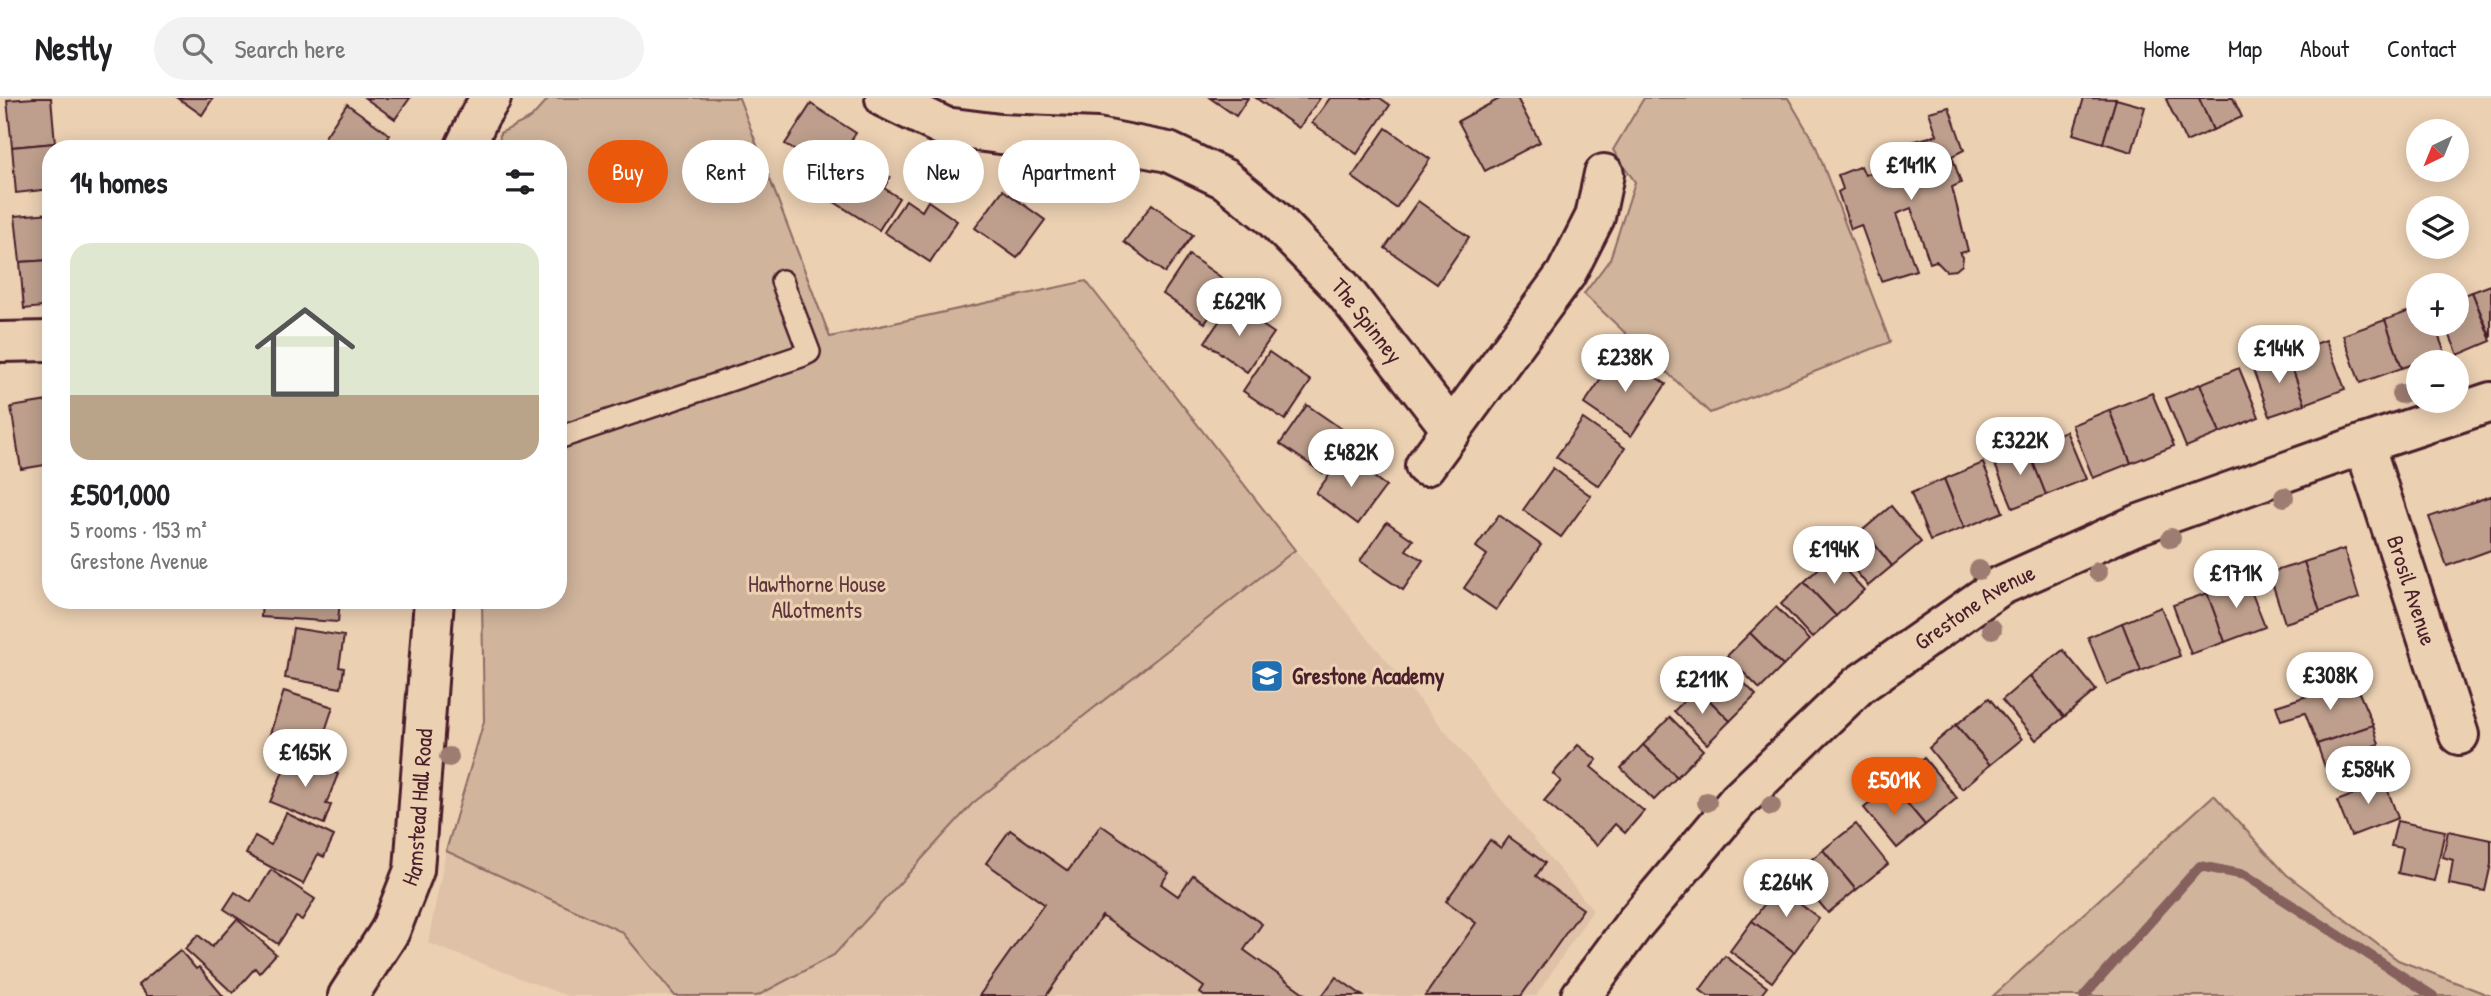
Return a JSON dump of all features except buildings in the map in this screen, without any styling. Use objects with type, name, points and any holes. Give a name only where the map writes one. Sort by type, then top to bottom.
[{"type":"street","points":[[468,140],[491,98]]},
{"type":"street","name":"The Spinney","points":[[885,98],[945,127],[1000,134],[1097,138],[1168,152],[1225,179],[1272,217],[1341,287],[1452,430]]},
{"type":"street","points":[[1425,466],[1566,274],[1595,217],[1604,174]]},
{"type":"street","points":[[0,342],[42,341]]},
{"type":"street","name":"Grestone Avenue","points":[[1581,996],[1635,923],[1738,801],[1859,685],[2000,586],[2134,526],[2491,402]]},
{"type":"street","name":"Brosil Avenue","points":[[2364,444],[2459,735]]},
{"type":"street","name":"Hamstead Hall Road","points":[[348,996],[390,931],[414,870],[433,609]]},
{"type":"lane","points":[[567,435],[809,352],[782,281]]},
{"type":"shaded area","name":"Grestone Academy","points":[[1295,550],[1593,910],[1536,996],[757,996],[834,955],[973,803]]},
{"type":"shaded area","points":[[446,851],[623,932],[675,996],[567,996],[428,943]]},
{"type":"green space","name":"Hawthorne House Allotments","points":[[549,98],[739,98],[755,140],[682,140],[682,203],[769,203],[769,177],[830,337],[1086,281],[1295,550],[973,803],[834,955],[757,996],[675,996],[622,932],[446,851],[484,721],[482,609],[567,609],[567,140],[500,140],[500,133],[531,118]]},
{"type":"green space","points":[[1644,98],[1788,98],[1815,144],[1890,342],[1710,413],[1584,294],[1610,259],[1635,182],[1613,150]]},
{"type":"green space","points":[[2214,795],[2286,874],[2398,960],[2491,996],[1993,996]]},
{"type":"waterway","points":[[2084,996],[2200,866],[2245,875],[2433,996]]},
{"type":"place","name":"Grestone Academy","points":[[1267,676]]}]
